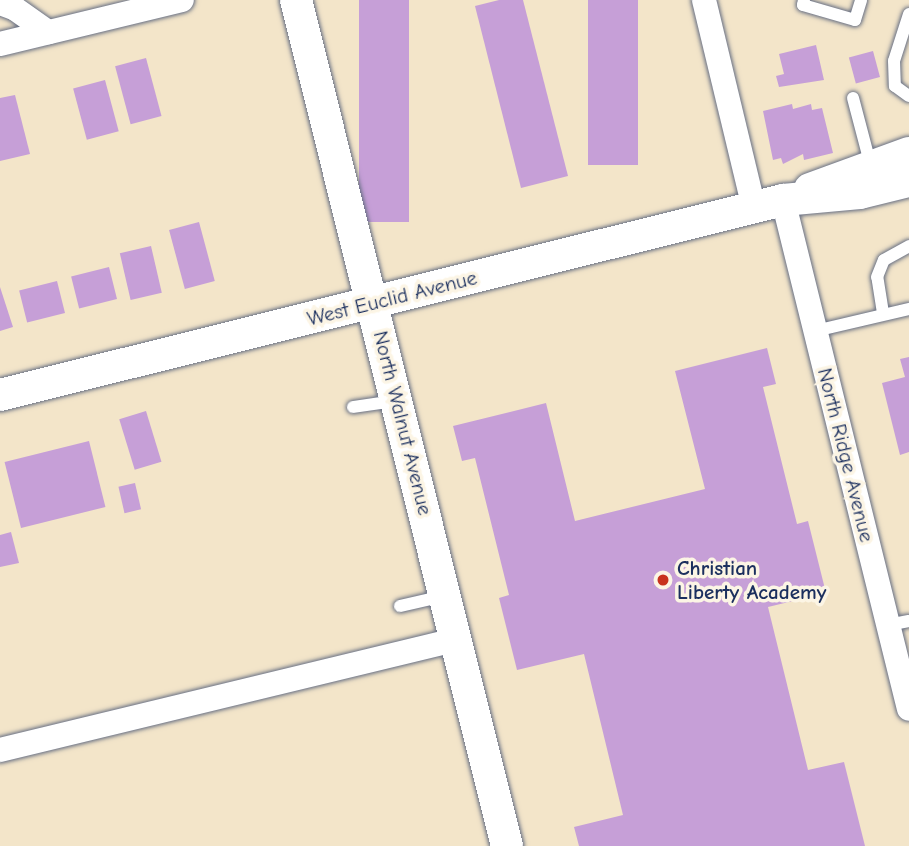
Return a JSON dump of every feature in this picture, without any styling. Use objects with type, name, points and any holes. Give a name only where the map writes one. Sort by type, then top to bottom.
[{"type":"street","name":"North Walnut Avenue","points":[[296,0],[374,302],[507,846]]},
{"type":"street","name":"North Ridge Avenue","points":[[704,0],[769,204],[815,331],[899,623],[909,709]]},
{"type":"street","points":[[0,44],[171,1]]},
{"type":"street","points":[[0,3],[14,8],[48,32]]},
{"type":"street","name":"West Euclid Avenue","points":[[769,204],[870,163],[909,153]]},
{"type":"street","name":"West Euclid Avenue","points":[[0,395],[769,204],[860,193],[909,181]]},
{"type":"street","points":[[0,750],[455,640]]},
{"type":"lane","points":[[804,0],[803,5],[855,20],[861,0]]},
{"type":"lane","points":[[909,14],[894,61],[895,86],[909,96]]},
{"type":"lane","points":[[853,98],[870,163]]},
{"type":"lane","points":[[883,313],[877,277],[880,269],[884,260],[909,246]]},
{"type":"lane","points":[[815,331],[909,309]]},
{"type":"lane","points":[[353,407],[398,400]]},
{"type":"lane","points":[[400,606],[445,596]]},
{"type":"building","points":[[359,0],[409,0],[409,222],[359,222]]},
{"type":"building","points":[[499,0],[523,0],[568,176],[521,188],[475,6]]},
{"type":"building","points":[[588,0],[638,0],[638,165],[588,165]]},
{"type":"building","points":[[816,45],[824,80],[779,87],[776,76],[784,74],[779,54]]},
{"type":"building","points":[[873,51],[880,77],[856,84],[849,57]]},
{"type":"building","points":[[146,58],[162,116],[131,124],[115,66]]},
{"type":"building","points":[[105,80],[119,131],[87,140],[73,89]]},
{"type":"building","points":[[15,95],[30,154],[0,161],[0,98]]},
{"type":"building","points":[[792,104],[793,109],[811,104],[812,110],[822,108],[833,153],[804,160],[803,154],[783,164],[781,158],[773,160],[763,111]]},
{"type":"building","points":[[199,222],[215,281],[185,289],[169,230]]},
{"type":"building","points":[[151,246],[162,293],[131,300],[120,253]]},
{"type":"building","points":[[109,267],[117,299],[79,308],[71,276]]},
{"type":"building","points":[[57,281],[65,313],[27,322],[19,290]]},
{"type":"building","points":[[0,287],[13,327],[0,331]]},
{"type":"building","points":[[767,348],[776,384],[763,387],[797,524],[808,521],[826,593],[768,607],[808,770],[844,762],[865,846],[579,846],[574,827],[623,815],[584,654],[517,670],[499,598],[509,595],[475,458],[462,461],[453,426],[546,403],[575,521],[705,489],[675,371]]},
{"type":"building","points":[[909,357],[909,452],[900,455],[882,383],[905,377],[900,359]]},
{"type":"building","points":[[146,411],[161,462],[135,470],[119,419]]},
{"type":"building","points":[[89,441],[105,507],[21,528],[5,462]]},
{"type":"building","points":[[135,483],[141,509],[125,513],[118,487]]},
{"type":"building","points":[[11,532],[19,563],[0,567],[0,535]]},
{"type":"place","name":"Christian Liberty Academy","points":[[663,580]]}]
